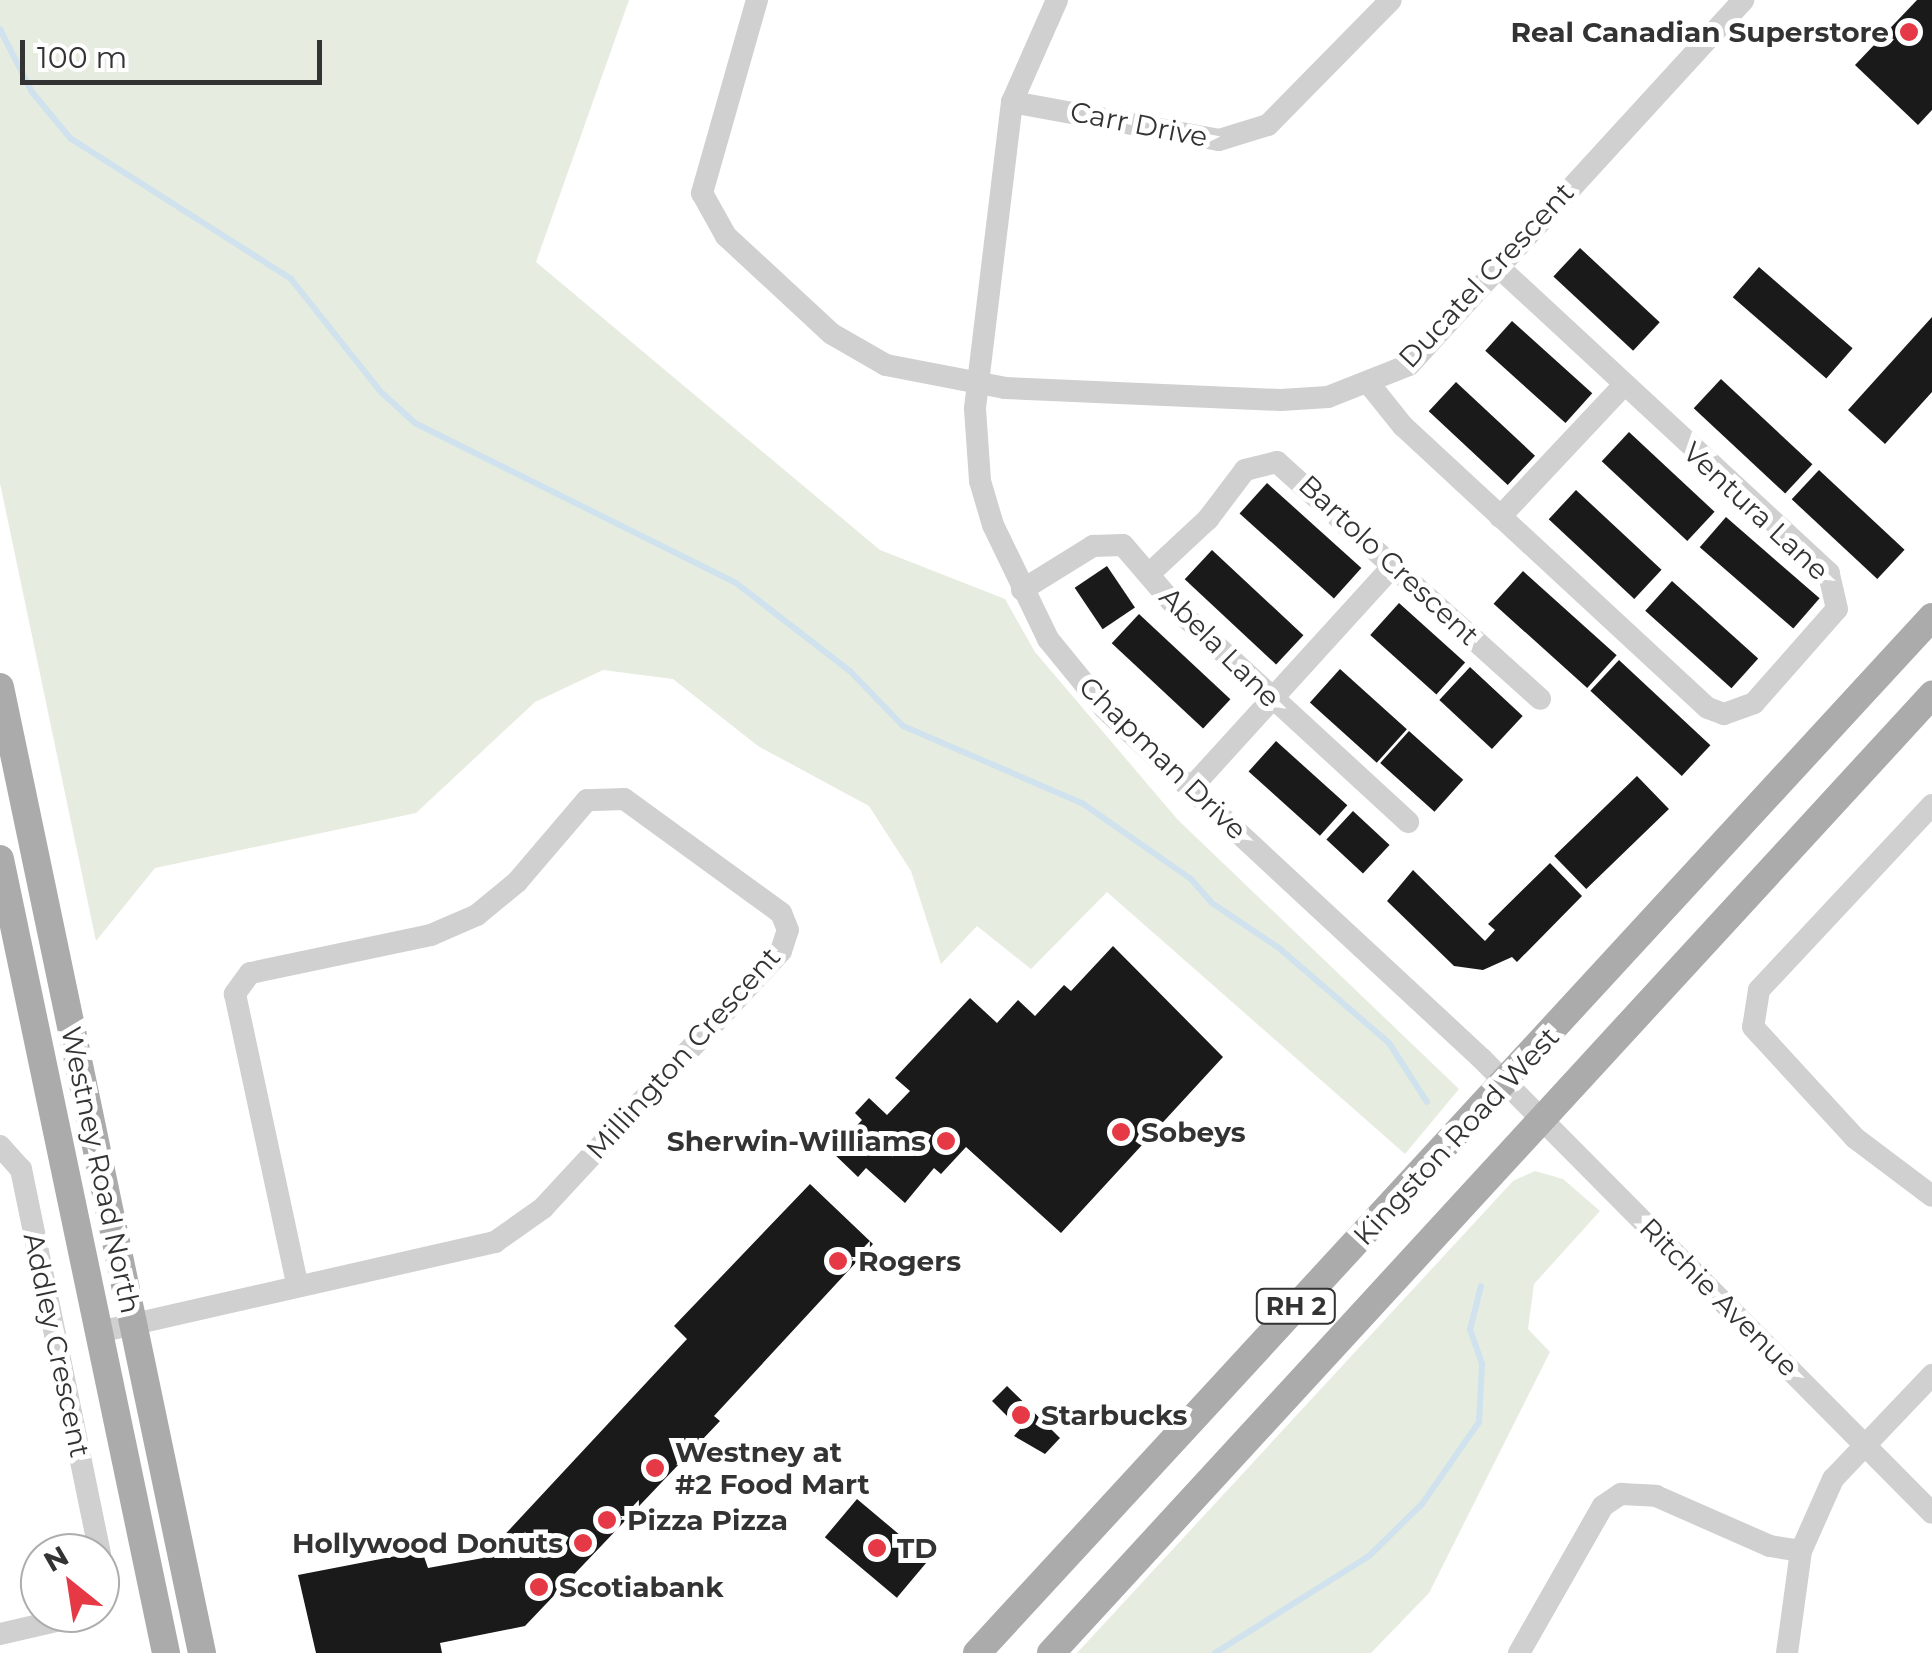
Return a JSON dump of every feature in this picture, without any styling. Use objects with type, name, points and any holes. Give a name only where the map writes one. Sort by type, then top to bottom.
[{"type":"main road","name":"Kingston Road West","points":[[977,1653],[1932,617]]},
{"type":"main road","name":"Westney Road North","points":[[0,687],[202,1653]]},
{"type":"main road","name":"Kingston Road West","points":[[1050,1653],[1932,695]]},
{"type":"main road","name":"Westney Road North","points":[[2,876],[166,1653]]},
{"type":"main road","points":[[135,1503],[169,1495]]},
{"type":"street","name":"Ducatel Crescent","points":[[758,0],[702,193],[714,222],[832,334],[886,365],[978,382],[1282,400],[1328,398],[1370,385],[1409,365],[1744,0]]},
{"type":"street","name":"Chapman Drive","points":[[1057,0],[1012,102],[978,382],[980,480],[1003,557],[1048,640],[1090,691],[1505,1083]]},
{"type":"street","name":"Carr Drive","points":[[1012,102],[1219,140],[1268,125],[1392,0]]},
{"type":"street","name":"Ventura Lane","points":[[1370,385],[1403,426],[1708,708],[1724,714],[1740,710],[1779,676],[1838,609],[1828,573],[1622,387],[1498,266]]},
{"type":"street","points":[[1500,518],[1622,387]]},
{"type":"street","name":"Bartolo Crescent","points":[[1149,574],[1208,518],[1245,470],[1276,462],[1540,699]]},
{"type":"street","name":"Abela Lane","points":[[1022,590],[1109,541],[1134,552],[1149,574],[1271,699],[1408,822]]},
{"type":"street","points":[[1190,788],[1394,565]]},
{"type":"street","name":"Millington Crescent","points":[[99,1332],[297,1284],[449,1256],[495,1242],[543,1208],[782,951],[788,930],[782,913],[624,800],[588,800],[517,882],[477,915],[431,936],[250,973],[235,994],[297,1284]]},
{"type":"street","points":[[1932,805],[1759,990],[1753,1027],[1855,1138],[1932,1196]]},
{"type":"street","points":[[2,876],[40,876]]},
{"type":"street","name":"Ritchie Avenue","points":[[1505,1083],[1932,1513]]},
{"type":"street","name":"Addley Crescent","points":[[0,1146],[21,1168],[96,1533]]},
{"type":"street","points":[[1787,1653],[1801,1551],[1833,1479],[1932,1375]]},
{"type":"street","points":[[1519,1653],[1603,1506],[1621,1494],[1656,1496],[1770,1546],[1801,1551]]},
{"type":"shaded area","points":[[0,0],[629,0],[536,262],[880,550],[1005,599],[1035,652],[1178,820],[1459,1089],[1405,1154],[1107,892],[1031,969],[977,926],[941,964],[911,871],[869,806],[758,746],[673,679],[603,670],[535,702],[416,813],[155,868],[96,941],[0,483]]},
{"type":"shaded area","points":[[1535,1171],[1563,1179],[1600,1211],[1534,1284],[1528,1329],[1550,1352],[1429,1593],[1371,1653],[1077,1653],[1513,1181]]},
{"type":"building","name":"Real Canadian Superstore","points":[[1917,0],[1932,0],[1932,110],[1918,125],[1855,65]]},
{"type":"building","points":[[1580,248],[1660,322],[1633,351],[1553,277]]},
{"type":"building","points":[[1759,267],[1853,348],[1826,379],[1733,297]]},
{"type":"building","points":[[1932,317],[1932,392],[1885,444],[1848,410]]},
{"type":"building","points":[[1512,321],[1592,393],[1565,423],[1485,351]]},
{"type":"building","points":[[1721,379],[1812,464],[1785,494],[1694,408]]},
{"type":"building","points":[[1456,382],[1535,456],[1508,485],[1429,411]]},
{"type":"building","points":[[1629,432],[1715,512],[1687,541],[1602,461]]},
{"type":"building","points":[[1819,470],[1905,550],[1877,579],[1792,499]]},
{"type":"building","points":[[1267,483],[1361,568],[1334,598],[1240,513]]},
{"type":"building","points":[[1576,490],[1662,570],[1634,599],[1549,519]]},
{"type":"building","points":[[1726,517],[1820,598],[1793,629],[1700,547]]},
{"type":"building","points":[[1212,550],[1303,635],[1276,665],[1185,579]]},
{"type":"building","points":[[1107,566],[1135,607],[1103,629],[1075,588]]},
{"type":"building","points":[[1523,571],[1617,655],[1587,688],[1494,604]]},
{"type":"building","points":[[1672,581],[1758,659],[1731,688],[1645,611]]},
{"type":"building","points":[[1399,603],[1465,663],[1436,695],[1370,635]]},
{"type":"building","points":[[1139,614],[1230,699],[1203,729],[1112,643]]},
{"type":"building","points":[[1619,660],[1710,745],[1682,776],[1590,691]]},
{"type":"building","points":[[1470,667],[1523,716],[1492,749],[1439,700]]},
{"type":"building","points":[[1340,669],[1407,729],[1377,763],[1310,702]]},
{"type":"building","points":[[1409,731],[1463,780],[1434,812],[1380,763]]},
{"type":"building","points":[[1276,741],[1347,805],[1320,836],[1249,771]]},
{"type":"building","points":[[1637,776],[1669,809],[1586,889],[1554,856]]},
{"type":"building","points":[[1353,811],[1390,845],[1363,874],[1326,840]]},
{"type":"building","points":[[1550,863],[1582,896],[1517,962],[1512,957],[1483,970],[1454,966],[1387,901],[1413,870],[1485,941],[1495,930],[1488,924]]},
{"type":"building","points":[[1113,946],[1223,1057],[1061,1233],[966,1147],[941,1174],[934,1168],[905,1203],[866,1168],[858,1177],[832,1152],[862,1120],[855,1113],[869,1098],[887,1115],[910,1091],[895,1078],[970,998],[997,1023],[1018,1000],[1035,1016],[1064,985],[1071,991]]},
{"type":"building","points":[[810,1184],[873,1244],[714,1416],[720,1421],[525,1626],[440,1643],[442,1653],[316,1653],[298,1575],[422,1551],[428,1568],[483,1558],[687,1339],[674,1326]]},
{"type":"building","name":"Starbucks","points":[[1007,1386],[1060,1438],[1045,1454],[1014,1436],[1020,1429],[992,1401]]},
{"type":"building","name":"TD","points":[[857,1499],[929,1559],[897,1598],[825,1537]]},
{"type":"waterway","points":[[0,29],[32,92],[70,138],[291,279],[381,392],[415,423],[736,583],[850,671],[903,726],[1082,803],[1191,879],[1212,903],[1279,948],[1389,1043],[1427,1102]]},
{"type":"waterway","points":[[1215,1653],[1369,1556],[1422,1504],[1479,1422],[1482,1364],[1470,1330],[1481,1286]]},
{"type":"place","name":"Real Canadian Superstore","points":[[1909,32]]},
{"type":"place","name":"Sobeys","points":[[1121,1132]]},
{"type":"place","name":"Sherwin-Williams","points":[[946,1141]]},
{"type":"place","name":"Rogers","points":[[838,1261]]},
{"type":"place","name":"Starbucks","points":[[1021,1415]]},
{"type":"place","name":"Westney at #2 Food Mart","points":[[655,1468]]},
{"type":"place","name":"Pizza Pizza","points":[[607,1520]]},
{"type":"place","name":"Hollywood Donuts","points":[[583,1543]]},
{"type":"place","name":"TD","points":[[877,1548]]},
{"type":"place","name":"Scotiabank","points":[[539,1587]]}]
